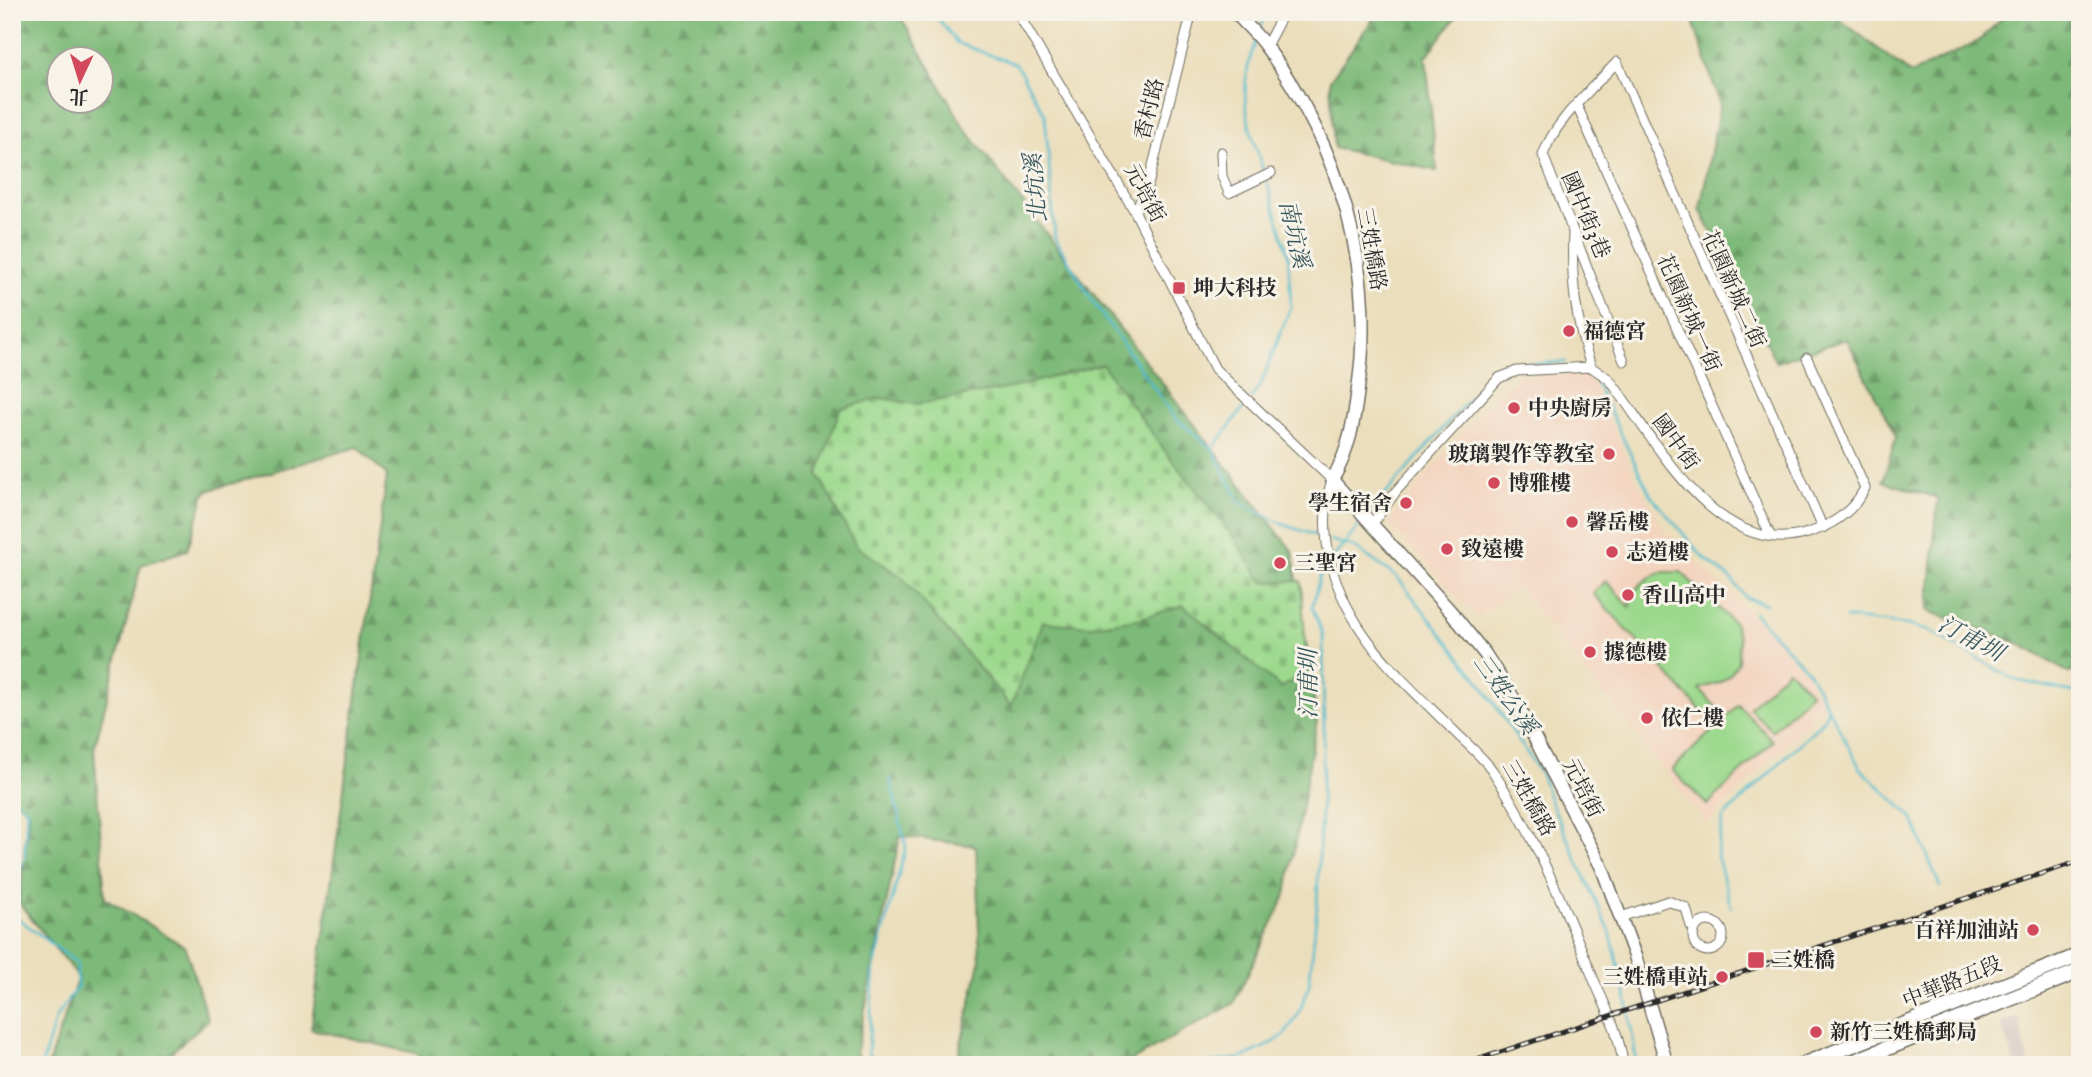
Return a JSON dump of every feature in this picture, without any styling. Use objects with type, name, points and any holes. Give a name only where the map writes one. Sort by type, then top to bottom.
[{"type":"main road","name":"中華路五段","points":[[1802,1065],[2080,955]]},
{"type":"main road","name":"中華路五段","points":[[1845,1065],[2080,971]]},
{"type":"street","name":"元培街","points":[[1017,12],[1135,212],[1207,355],[1237,392],[1332,480],[1373,523],[1452,613],[1504,684],[1602,868],[1667,1065]]},
{"type":"street","name":"香村路","points":[[1135,212],[1148,185],[1192,12]]},
{"type":"street","name":"三姓橋路","points":[[1235,12],[1266,46],[1307,111],[1335,170],[1353,231],[1362,293],[1363,354],[1349,439],[1343,463],[1332,480],[1325,514],[1327,550],[1338,592],[1365,639],[1490,767],[1528,832],[1572,924],[1621,1043],[1623,1065]]},
{"type":"street","points":[[1266,46],[1284,12]]},
{"type":"street","name":"國中街3巷","points":[[1617,62],[1577,106],[1546,145],[1543,155],[1574,226],[1624,360]]},
{"type":"street","name":"花園新城二街","points":[[1617,62],[1822,528]]},
{"type":"street","name":"花園新城一街","points":[[1577,106],[1770,536]]},
{"type":"street","points":[[1221,152],[1222,176],[1229,192],[1271,173]]},
{"type":"street","points":[[1373,523],[1396,490],[1499,378],[1517,372],[1591,367],[1577,320],[1571,283],[1574,226]]},
{"type":"street","name":"國中街","points":[[1591,367],[1609,379],[1692,494],[1733,524],[1770,536],[1802,535],[1822,528],[1856,507],[1865,488],[1807,358]]},
{"type":"street","points":[[1620,917],[1668,901],[1686,908],[1691,926],[1695,929]]},
{"type":"shaded area","name":"香山高中","points":[[1589,375],[1635,476],[1663,528],[1780,643],[1808,676],[1823,707],[1707,824],[1518,587],[1477,618],[1388,523],[1457,437],[1517,376]]},
{"type":"shaded area","points":[[2019,1017],[2029,1065],[2015,1065],[2001,1022]]},
{"type":"green space","points":[[12,12],[898,12],[964,127],[1293,552],[1317,720],[1286,895],[1233,1004],[1127,1063],[965,1065],[958,1057],[980,962],[976,846],[900,836],[856,1053],[863,1065],[421,1065],[419,1054],[311,1029],[387,475],[357,447],[206,491],[187,550],[141,565],[94,749],[105,898],[185,947],[208,1020],[157,1065],[48,1065],[78,977],[19,903],[29,812],[12,798]]},
{"type":"green space","points":[[1378,12],[1460,12],[1426,57],[1437,171],[1334,148],[1330,80]]},
{"type":"green space","points":[[1690,12],[1830,12],[1911,74],[1979,41],[2008,12],[2080,12],[2080,668],[2069,673],[2020,644],[1928,611],[1938,498],[1883,481],[1896,437],[1847,339],[1776,362],[1700,209],[1720,104]]},
{"type":"green space","points":[[1102,364],[1164,450],[1227,528],[1263,582],[1301,581],[1307,671],[1281,688],[1183,605],[1138,619],[1091,626],[1043,622],[1011,706],[902,577],[856,546],[818,474],[840,409],[880,398],[917,404],[1011,388]]},
{"type":"green space","points":[[1662,572],[1681,572],[1734,623],[1739,639],[1738,663],[1731,673],[1721,682],[1699,689],[1717,708],[1707,717],[1593,593],[1606,581],[1630,607],[1641,584]]},
{"type":"green space","points":[[1788,669],[1811,693],[1772,731],[1749,708]]},
{"type":"green space","points":[[1738,705],[1773,741],[1707,805],[1672,770]]},
{"type":"waterway","name":"北坑溪","points":[[933,12],[957,43],[1016,64],[1045,115],[1055,238],[1091,299],[1176,419],[1213,449],[1240,502],[1282,524],[1323,538]]},
{"type":"waterway","name":"南坑溪","points":[[1259,31],[1267,12]]},
{"type":"waterway","name":"南坑溪","points":[[1256,41],[1246,77],[1245,92],[1249,122],[1264,173]]},
{"type":"waterway","name":"南坑溪","points":[[1251,398],[1261,384],[1291,306],[1288,253],[1266,179]]},
{"type":"waterway","name":"汀甫圳","points":[[1369,513],[1490,375],[1509,365],[1566,362]]},
{"type":"waterway","name":"汀甫圳","points":[[1596,383],[1650,494],[1701,555],[1732,580],[1746,598],[1766,604]]},
{"type":"waterway","name":"南坑溪","points":[[1213,449],[1247,403]]},
{"type":"waterway","name":"汀甫圳","points":[[1332,559],[1363,521]]},
{"type":"waterway","name":"三姓公溪","points":[[1330,540],[1354,547],[1397,577],[1479,681],[1541,774],[1549,798],[1610,932],[1626,995],[1637,1065]]},
{"type":"waterway","name":"汀甫圳","points":[[1195,1065],[1241,1058],[1273,1043],[1286,1033],[1299,1013],[1309,986],[1317,907],[1324,729],[1323,635],[1312,607],[1320,576],[1328,565]]},
{"type":"waterway","points":[[1754,613],[1809,672],[1860,768],[1912,817],[1940,887]]},
{"type":"waterway","name":"汀甫圳","points":[[1846,618],[1908,625],[1932,632],[2015,680],[2072,692],[2080,690]]},
{"type":"waterway","points":[[1731,907],[1717,855],[1723,818],[1824,720],[1828,707]]},
{"type":"waterway","points":[[876,1065],[868,1053],[874,968],[906,847],[890,778]]},
{"type":"waterway","points":[[12,798],[27,810],[24,860],[12,884]]},
{"type":"waterway","points":[[12,914],[77,963],[77,987],[56,1017],[42,1065]]},
{"type":"railway","points":[[1461,1065],[2080,861]]},
{"type":"place","name":"坤大科技","points":[[1179,288]]},
{"type":"place","name":"福德宮","points":[[1569,331]]},
{"type":"place","name":"中央廚房","points":[[1514,408]]},
{"type":"place","name":"玻璃製作等教室","points":[[1609,454]]},
{"type":"place","name":"博雅樓","points":[[1494,483]]},
{"type":"place","name":"學生宿舍","points":[[1406,503]]},
{"type":"place","name":"馨岳樓","points":[[1572,522]]},
{"type":"place","name":"致遠樓","points":[[1447,549]]},
{"type":"place","name":"志道樓","points":[[1612,552]]},
{"type":"place","name":"三聖宮","points":[[1280,563]]},
{"type":"place","name":"香山高中","points":[[1628,595]]},
{"type":"place","name":"據德樓","points":[[1590,652]]},
{"type":"place","name":"依仁樓","points":[[1647,718]]},
{"type":"place","name":"百祥加油站","points":[[2033,930]]},
{"type":"place","name":"三姓橋","points":[[1756,960]]},
{"type":"place","name":"三姓橋車站","points":[[1722,977]]},
{"type":"place","name":"新竹三姓橋郵局","points":[[1816,1032]]}]
